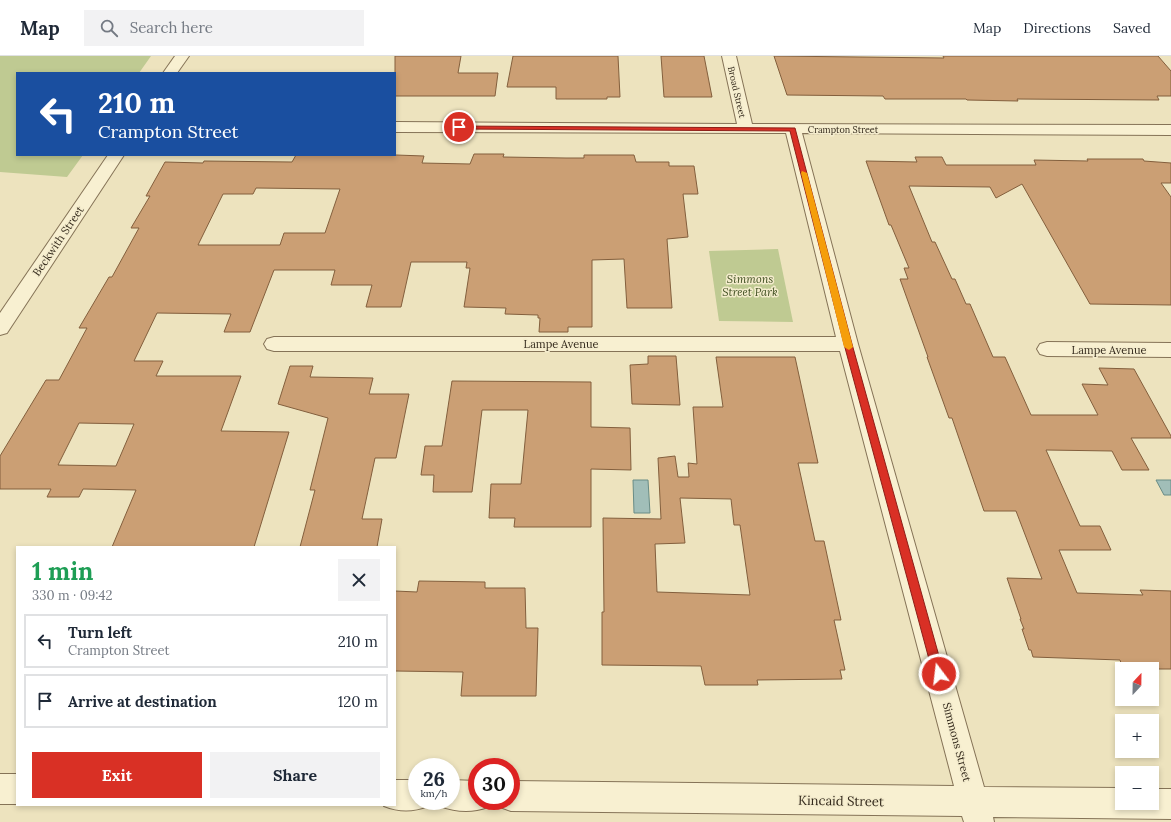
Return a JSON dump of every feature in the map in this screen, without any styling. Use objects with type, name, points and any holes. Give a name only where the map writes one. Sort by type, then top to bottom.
[{"type":"street","points":[[171,72],[182,56]]},
{"type":"street","name":"Broad Street","points":[[729,56],[746,129]]},
{"type":"street","name":"Crampton Street","points":[[396,127],[1171,130]]},
{"type":"street","name":"Simmons Street","points":[[793,129],[848,344],[976,812]]},
{"type":"street","name":"Beckwith Street","points":[[0,328],[115,156]]},
{"type":"street","name":"Lampe Avenue","points":[[274,344],[848,344]]},
{"type":"street","name":"Lampe Avenue","points":[[1047,349],[1171,350]]},
{"type":"street","points":[[0,789],[16,790]]},
{"type":"street","points":[[396,795],[408,795]]},
{"type":"street","name":"Kincaid Street","points":[[520,796],[976,812],[1171,804]]},
{"type":"green space","points":[[0,56],[151,56],[140,72],[16,72],[16,156],[82,156],[67,177],[0,172]]},
{"type":"green space","name":"Simmons Street Park","points":[[778,249],[793,322],[719,321],[709,251]]},
{"type":"water","points":[[633,480],[648,480],[650,513],[634,513]]},
{"type":"water","points":[[1156,480],[1171,480],[1171,495],[1164,495]]},
{"type":"building","points":[[395,56],[461,56],[458,73],[498,73],[495,96],[396,96]]},
{"type":"building","points":[[513,56],[618,56],[620,97],[607,97],[607,99],[556,99],[556,87],[507,87]]},
{"type":"building","points":[[661,56],[704,56],[712,97],[664,97]]},
{"type":"building","points":[[774,56],[944,58],[943,56],[1158,56],[1171,71],[1171,96],[1157,96],[1159,100],[1017,99],[1018,101],[966,99],[885,99],[883,96],[787,95]]},
{"type":"building","points":[[474,154],[504,154],[503,157],[566,158],[584,158],[584,155],[634,155],[636,162],[669,162],[669,166],[694,166],[698,194],[683,194],[688,237],[667,239],[672,308],[627,308],[624,259],[592,260],[592,327],[568,327],[568,332],[539,332],[540,318],[538,318],[538,315],[505,314],[506,308],[464,307],[470,268],[466,268],[467,262],[411,262],[401,307],[366,307],[372,285],[331,285],[335,270],[274,270],[250,332],[224,332],[231,314],[157,313],[134,361],[163,361],[156,376],[241,376],[221,431],[289,432],[254,546],[112,546],[136,490],[83,489],[79,497],[47,497],[51,489],[0,489],[0,456],[46,380],[59,380],[87,328],[79,328],[109,277],[112,277],[139,228],[131,228],[150,196],[146,196],[165,162],[292,162],[295,156],[396,155],[424,156],[422,163],[470,164]],"holes":[[[256,188],[340,189],[325,233],[284,233],[280,245],[198,245],[223,194],[253,194]],[[79,423],[134,424],[116,466],[58,465]]]},
{"type":"building","points":[[915,157],[942,157],[946,165],[1036,165],[1034,160],[1088,161],[1087,159],[1143,159],[1144,161],[1171,163],[1171,183],[1161,183],[1171,197],[1171,305],[1090,304],[1022,184],[996,198],[990,187],[909,186],[932,242],[935,242],[952,279],[955,279],[966,304],[970,304],[993,357],[1005,357],[1031,415],[1098,415],[1082,384],[1108,385],[1099,368],[1134,369],[1171,436],[1171,438],[1131,438],[1149,470],[1122,470],[1112,451],[1046,450],[1080,526],[1100,526],[1111,550],[1059,550],[1077,593],[1143,595],[1140,590],[1171,591],[1171,669],[1159,669],[1159,662],[1121,662],[1120,660],[1033,657],[1031,650],[1029,650],[1022,629],[1024,629],[1021,619],[1007,578],[1042,579],[1016,511],[984,511],[952,418],[949,418],[900,279],[908,279],[904,268],[909,268],[891,225],[889,225],[866,161],[917,162]]},
{"type":"building","points":[[648,356],[676,356],[680,405],[632,404],[630,365],[648,364]]},
{"type":"building","points":[[716,357],[795,357],[818,463],[798,463],[815,541],[824,541],[841,620],[834,620],[845,670],[840,670],[842,679],[757,680],[758,685],[705,685],[701,666],[602,665],[602,612],[604,612],[603,518],[661,519],[658,458],[675,456],[678,477],[689,477],[688,463],[697,464],[693,407],[723,407]],"holes":[[[680,498],[731,499],[734,525],[740,525],[750,595],[657,592],[655,544],[685,543]]]},
{"type":"building","points":[[290,366],[313,366],[310,377],[373,378],[369,394],[409,394],[396,458],[375,458],[362,519],[382,519],[377,546],[300,546],[315,490],[310,490],[328,418],[278,404]]},
{"type":"building","points":[[452,381],[591,382],[591,427],[630,428],[631,470],[591,469],[591,527],[514,527],[515,518],[489,518],[491,484],[521,484],[528,410],[482,410],[472,492],[433,492],[434,475],[421,475],[425,446],[442,446]]},
{"type":"building","points":[[419,581],[485,582],[485,588],[525,588],[526,628],[538,628],[536,696],[461,696],[463,672],[396,671],[396,591],[417,592]]},
{"type":"slow traffic","points":[[804,173],[849,347]]},
{"type":"route","points":[[459,127],[793,129],[848,344],[939,674]]}]
